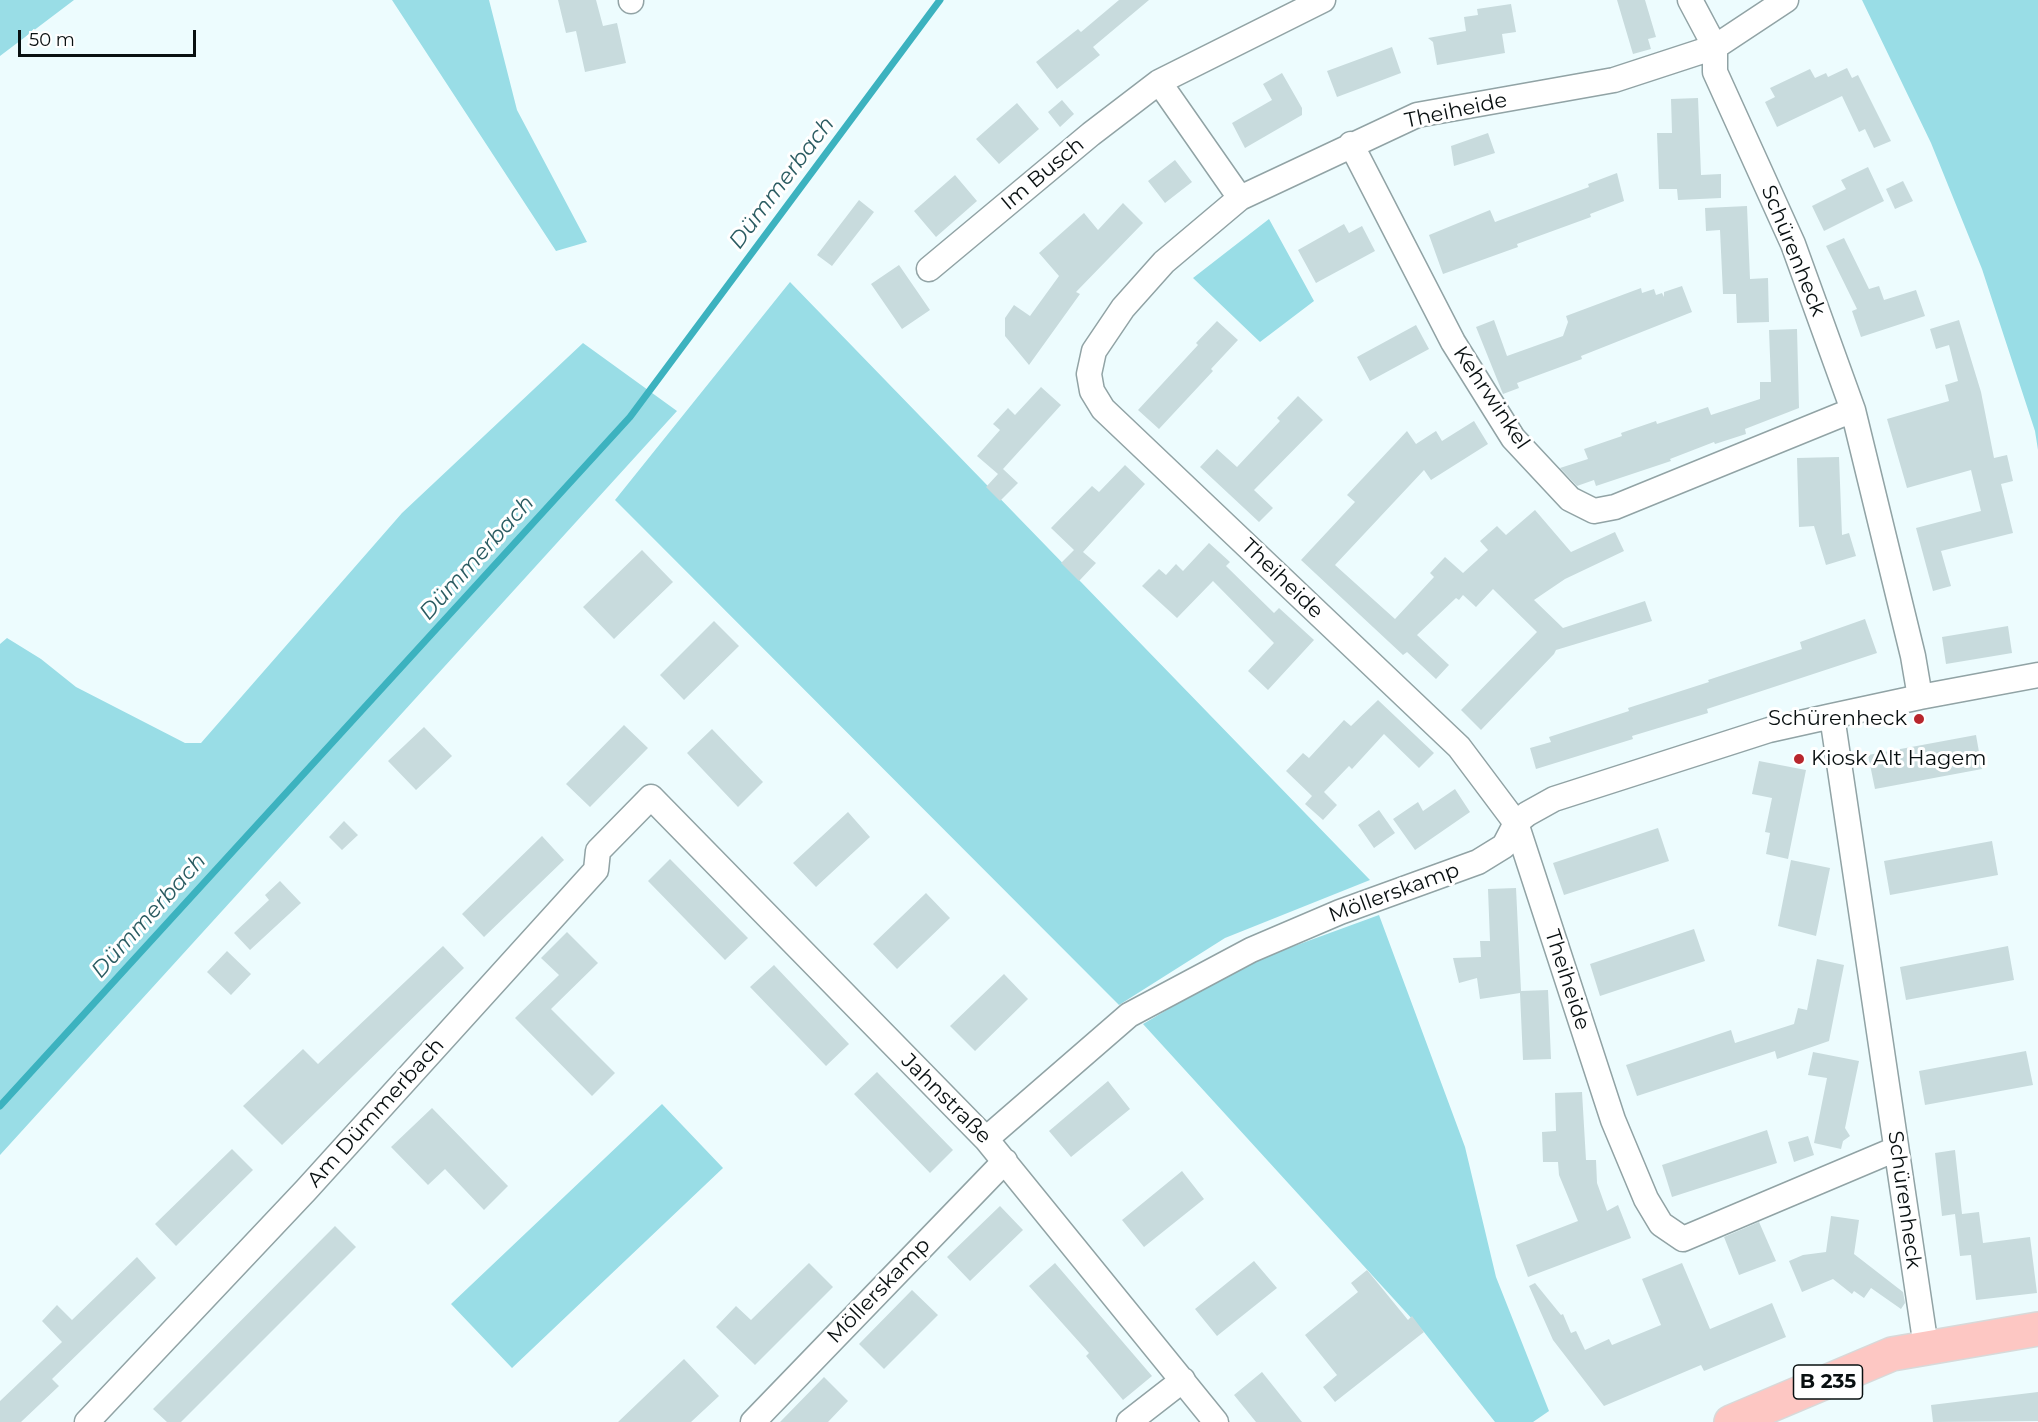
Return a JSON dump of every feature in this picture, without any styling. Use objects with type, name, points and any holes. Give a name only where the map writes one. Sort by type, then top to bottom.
[{"type":"main road","name":"B 235","points":[[1731,1422],[1892,1354],[2038,1329]]},
{"type":"street","name":"Im Busch","points":[[929,269],[1091,134],[1159,82],[1323,0]]},
{"type":"street","points":[[1690,0],[1715,47]]},
{"type":"street","name":"Theiheide","points":[[1786,0],[1715,47],[1614,80],[1417,115],[1240,198],[1164,262],[1123,308],[1094,351],[1089,374],[1092,391],[1103,409],[1459,747],[1516,823],[1613,1120],[1646,1198],[1661,1224],[1683,1239],[1896,1149]]},
{"type":"street","name":"Schürenheck","points":[[1715,47],[1715,72],[1793,244],[1853,410],[1913,656],[1920,698]]},
{"type":"street","points":[[1159,82],[1240,198]]},
{"type":"street","name":"Kehrwinkel","points":[[1351,144],[1453,342],[1513,438],[1570,499],[1594,511],[1615,507],[1853,410]]},
{"type":"street","points":[[1832,716],[2038,675]]},
{"type":"street","name":"Schürenheck","points":[[1832,716],[1926,1347]]},
{"type":"street","name":"Möllerskamp","points":[[986,1139],[1129,1015],[1251,950],[1340,912],[1479,862],[1504,846],[1516,823],[1554,799],[1769,730],[1832,716]]},
{"type":"street","name":"Jahnstraße","points":[[651,797],[986,1139],[1216,1422]]},
{"type":"street","name":"Am Dümmerbach","points":[[87,1422],[306,1190],[596,870],[598,851],[651,797]]},
{"type":"street","name":"Möllerskamp","points":[[753,1422],[1005,1161]]},
{"type":"street","points":[[1129,1422],[1183,1380]]},
{"type":"shaded area","points":[[0,0],[74,0],[0,56]]},
{"type":"shaded area","points":[[392,0],[489,0],[517,110],[587,242],[556,251]]},
{"type":"shaded area","points":[[1862,0],[2038,0],[2038,450],[2035,431],[1982,269],[1931,143]]},
{"type":"shaded area","points":[[1269,219],[1314,301],[1260,342],[1193,278]]},
{"type":"shaded area","points":[[790,282],[1370,880],[1225,938],[1119,1005],[615,500]]},
{"type":"shaded area","points":[[583,343],[677,411],[0,1155],[0,644],[7,638],[41,659],[76,687],[185,743],[201,743],[402,513]]},
{"type":"shaded area","points":[[1379,915],[1465,1147],[1496,1277],[1549,1411],[1533,1422],[1495,1422],[1424,1332],[1143,1024],[1245,964]]},
{"type":"shaded area","points":[[662,1104],[723,1168],[512,1368],[451,1304]]},
{"type":"building","points":[[558,0],[596,0],[603,26],[617,23],[626,63],[585,72],[576,31],[566,33]]},
{"type":"building","points":[[1119,0],[1149,0],[1093,47],[1100,55],[1057,89],[1036,62],[1078,29],[1081,32]]},
{"type":"building","points":[[1617,0],[1645,0],[1656,37],[1648,39],[1651,49],[1633,54]]},
{"type":"building","points":[[1511,4],[1516,32],[1502,34],[1505,53],[1437,65],[1433,42],[1428,38],[1466,31],[1464,17],[1478,15],[1477,9]]},
{"type":"building","points":[[1392,47],[1401,73],[1337,97],[1327,71]]},
{"type":"building","points":[[1847,68],[1852,78],[1858,75],[1891,141],[1874,148],[1865,129],[1859,132],[1842,96],[1777,127],[1765,102],[1775,97],[1770,88],[1810,69],[1815,78],[1826,73],[1828,77]]},
{"type":"building","points":[[1282,73],[1302,108],[1302,115],[1245,148],[1232,123],[1272,100],[1263,84]]},
{"type":"building","points":[[1698,98],[1701,175],[1721,174],[1721,198],[1678,200],[1677,189],[1659,189],[1657,133],[1672,133],[1671,99]]},
{"type":"building","points":[[1062,100],[1074,114],[1060,127],[1048,112]]},
{"type":"building","points":[[1017,103],[1039,129],[999,164],[976,139]]},
{"type":"building","points":[[1488,133],[1495,153],[1454,166],[1451,146]]},
{"type":"building","points":[[1175,160],[1192,182],[1165,203],[1148,181]]},
{"type":"building","points":[[1868,167],[1884,201],[1824,231],[1812,206],[1846,189],[1841,180]]},
{"type":"building","points":[[1617,173],[1624,201],[1590,214],[1591,217],[1517,244],[1518,247],[1443,274],[1429,235],[1490,210],[1495,222],[1589,187],[1588,184]]},
{"type":"building","points":[[955,175],[977,201],[936,237],[914,211]]},
{"type":"building","points":[[1903,181],[1913,201],[1895,209],[1886,189]]},
{"type":"building","points":[[859,200],[874,212],[832,266],[817,255]]},
{"type":"building","points":[[1123,203],[1143,223],[1076,292],[1080,294],[1029,365],[1005,336],[1005,318],[1014,305],[1030,316],[1059,276],[1039,253],[1084,213],[1098,230]]},
{"type":"building","points":[[1747,206],[1750,279],[1768,278],[1769,322],[1737,323],[1736,294],[1723,294],[1720,230],[1706,231],[1705,208]]},
{"type":"building","points":[[1344,224],[1349,233],[1362,226],[1375,251],[1316,283],[1298,250]]},
{"type":"building","points":[[1844,238],[1869,289],[1879,286],[1884,300],[1916,290],[1925,316],[1861,337],[1852,311],[1857,309],[1826,246]]},
{"type":"building","points":[[899,265],[930,310],[902,329],[871,284]]},
{"type":"building","points":[[1682,286],[1692,312],[1581,356],[1582,359],[1517,383],[1519,388],[1503,394],[1476,327],[1494,320],[1507,356],[1563,336],[1568,322],[1566,316],[1641,288],[1642,293],[1654,289],[1656,295],[1662,293],[1664,297],[1664,292]]},
{"type":"building","points":[[1959,320],[1981,392],[1994,458],[2007,455],[2013,481],[2001,484],[2013,533],[1941,551],[1951,586],[1933,591],[1916,528],[1981,511],[1971,470],[1907,488],[1887,419],[1949,401],[1945,385],[1958,381],[1949,345],[1936,349],[1930,329]]},
{"type":"building","points":[[1217,321],[1238,340],[1211,369],[1213,371],[1159,429],[1138,410]]},
{"type":"building","points":[[1416,325],[1429,349],[1370,381],[1357,357]]},
{"type":"building","points":[[1797,329],[1799,408],[1745,429],[1746,434],[1715,444],[1714,442],[1670,459],[1671,461],[1596,486],[1594,480],[1577,486],[1560,468],[1588,459],[1584,449],[1622,436],[1621,433],[1708,407],[1711,415],[1760,399],[1760,382],[1771,382],[1769,330]]},
{"type":"building","points":[[1041,387],[1061,405],[1003,469],[1018,483],[1000,501],[986,487],[998,474],[977,456],[1000,430],[993,424],[1008,408],[1015,415]]},
{"type":"building","points":[[1298,396],[1323,420],[1254,490],[1273,508],[1259,522],[1200,467],[1217,449],[1237,467],[1280,421],[1277,418]]},
{"type":"building","points":[[1474,421],[1488,444],[1431,480],[1424,470],[1335,565],[1395,619],[1434,577],[1430,573],[1445,557],[1463,573],[1488,550],[1480,541],[1497,526],[1506,535],[1535,510],[1571,552],[1615,532],[1624,551],[1565,579],[1534,600],[1563,628],[1645,601],[1652,621],[1556,650],[1481,730],[1461,710],[1537,632],[1493,589],[1476,607],[1463,595],[1459,600],[1456,598],[1417,635],[1449,665],[1436,679],[1407,652],[1403,655],[1301,560],[1355,502],[1347,495],[1407,431],[1416,444],[1436,431],[1442,441]]},
{"type":"building","points":[[1839,457],[1842,535],[1849,533],[1856,556],[1826,565],[1814,526],[1799,527],[1797,458]]},
{"type":"building","points":[[1125,465],[1145,484],[1083,552],[1096,563],[1079,581],[1061,563],[1074,550],[1051,528],[1092,486],[1099,492]]},
{"type":"building","points":[[1209,543],[1230,562],[1226,566],[1274,613],[1279,608],[1314,640],[1268,690],[1248,671],[1274,643],[1213,581],[1177,618],[1142,586],[1159,569],[1166,575],[1176,564],[1183,571]]},
{"type":"building","points":[[642,550],[673,582],[614,639],[583,607]]},
{"type":"building","points":[[1865,619],[1877,653],[1707,709],[1708,713],[1632,736],[1633,739],[1536,769],[1530,748],[1551,742],[1549,737],[1802,649],[1800,642]]},
{"type":"building","points":[[714,621],[739,646],[684,700],[660,675]]},
{"type":"building","points":[[2008,626],[2012,653],[1946,664],[1942,637]]},
{"type":"building","points":[[1378,700],[1434,753],[1419,768],[1384,734],[1352,769],[1349,766],[1324,792],[1337,805],[1323,820],[1305,804],[1312,796],[1286,771],[1303,753],[1309,758],[1344,720],[1351,726]]},
{"type":"building","points":[[624,725],[648,748],[590,807],[566,784]]},
{"type":"building","points":[[424,727],[452,756],[416,790],[388,761]]},
{"type":"building","points":[[712,729],[763,782],[738,807],[687,753]]},
{"type":"building","points":[[1976,735],[1982,769],[1875,789],[1868,755]]},
{"type":"building","points":[[1759,761],[1806,770],[1788,859],[1766,854],[1770,833],[1765,832],[1772,798],[1752,794]]},
{"type":"building","points":[[1455,789],[1470,812],[1415,850],[1393,819],[1418,802],[1423,811]]},
{"type":"building","points":[[1379,810],[1395,833],[1374,848],[1358,825]]},
{"type":"building","points":[[848,812],[870,837],[816,887],[793,863]]},
{"type":"building","points":[[344,821],[358,835],[342,850],[329,837]]},
{"type":"building","points":[[1658,828],[1669,861],[1564,895],[1553,863]]},
{"type":"building","points":[[542,836],[564,860],[484,937],[462,914]]},
{"type":"building","points":[[1992,841],[1998,875],[1890,895],[1884,861]]},
{"type":"building","points":[[670,859],[748,938],[725,960],[648,881]]},
{"type":"building","points":[[1791,860],[1830,868],[1816,936],[1778,926]]},
{"type":"building","points":[[280,881],[301,903],[250,950],[234,933],[269,900],[265,895]]},
{"type":"building","points":[[1516,888],[1521,991],[1548,990],[1551,1059],[1523,1060],[1520,993],[1480,999],[1477,978],[1459,983],[1453,958],[1481,957],[1480,941],[1490,941],[1488,889]]},
{"type":"building","points":[[926,893],[950,918],[897,969],[873,944]]},
{"type":"building","points":[[1694,929],[1705,961],[1600,996],[1590,964]]},
{"type":"building","points":[[567,932],[598,963],[551,1009],[615,1073],[592,1096],[515,1018],[559,975],[541,958]]},
{"type":"building","points":[[443,946],[464,968],[282,1145],[243,1106],[303,1049],[318,1064]]},
{"type":"building","points":[[2008,946],[2014,980],[1906,1000],[1900,967]]},
{"type":"building","points":[[227,951],[251,974],[231,995],[207,972]]},
{"type":"building","points":[[1817,959],[1844,965],[1829,1041],[1777,1059],[1775,1051],[1637,1096],[1626,1065],[1731,1030],[1735,1043],[1794,1024],[1798,1008],[1807,1010]]},
{"type":"building","points":[[774,965],[849,1044],[826,1066],[750,987]]},
{"type":"building","points":[[1004,974],[1028,999],[975,1051],[950,1026]]},
{"type":"building","points":[[2026,1051],[2033,1085],[1925,1105],[1919,1071]]},
{"type":"building","points":[[1813,1052],[1859,1061],[1845,1128],[1850,1136],[1843,1141],[1841,1149],[1814,1143],[1827,1078],[1808,1075]]},
{"type":"building","points":[[877,1072],[953,1150],[930,1173],[854,1094]]},
{"type":"building","points":[[1108,1081],[1130,1109],[1071,1157],[1049,1131]]},
{"type":"building","points":[[1582,1092],[1586,1160],[1596,1160],[1597,1183],[1607,1211],[1618,1205],[1631,1238],[1528,1277],[1516,1245],[1578,1221],[1559,1175],[1558,1162],[1543,1162],[1542,1132],[1556,1131],[1555,1093]]},
{"type":"building","points":[[432,1108],[508,1186],[484,1210],[445,1169],[428,1185],[391,1147]]},
{"type":"building","points":[[1767,1130],[1777,1163],[1672,1197],[1662,1165]]},
{"type":"building","points":[[1808,1136],[1814,1155],[1794,1162],[1788,1142]]},
{"type":"building","points":[[232,1149],[253,1170],[176,1246],[155,1224]]},
{"type":"building","points":[[1955,1150],[1962,1214],[1979,1212],[1983,1243],[2030,1237],[2037,1293],[1976,1300],[1971,1255],[1960,1256],[1955,1214],[1942,1216],[1935,1153]]},
{"type":"building","points":[[1182,1171],[1204,1199],[1144,1247],[1122,1220]]},
{"type":"building","points":[[1000,1206],[1023,1230],[970,1281],[947,1257]]},
{"type":"building","points":[[1831,1216],[1859,1220],[1854,1254],[1903,1292],[1905,1303],[1901,1309],[1871,1288],[1864,1298],[1854,1291],[1852,1294],[1833,1279],[1802,1292],[1789,1261],[1803,1255],[1826,1252]]},
{"type":"building","points":[[1759,1222],[1776,1261],[1739,1275],[1724,1237]]},
{"type":"building","points":[[335,1226],[356,1247],[181,1422],[167,1422],[153,1409]]},
{"type":"building","points":[[137,1257],[156,1278],[52,1379],[59,1386],[21,1422],[0,1422],[0,1401],[62,1342],[42,1321],[57,1305],[72,1320]]},
{"type":"building","points":[[1254,1261],[1277,1288],[1217,1336],[1195,1309]]},
{"type":"building","points":[[809,1263],[833,1287],[755,1365],[716,1327],[736,1306],[751,1320]]},
{"type":"building","points":[[1055,1263],[1152,1376],[1123,1400],[1086,1356],[1089,1353],[1029,1286]]},
{"type":"building","points":[[1682,1263],[1710,1329],[1772,1303],[1786,1337],[1704,1371],[1701,1365],[1604,1406],[1553,1340],[1529,1286],[1535,1283],[1561,1315],[1563,1314],[1571,1333],[1576,1331],[1585,1350],[1609,1339],[1612,1345],[1661,1325],[1642,1279]]},
{"type":"building","points":[[1367,1270],[1408,1320],[1412,1316],[1424,1332],[1335,1402],[1323,1387],[1337,1375],[1305,1335],[1358,1292],[1351,1283]]},
{"type":"building","points":[[912,1290],[938,1315],[884,1369],[859,1344]]},
{"type":"building","points":[[684,1359],[719,1396],[691,1422],[618,1422]]},
{"type":"building","points":[[1262,1372],[1302,1422],[1256,1422],[1234,1395]]},
{"type":"building","points":[[824,1377],[848,1401],[828,1422],[780,1422]]},
{"type":"building","points":[[2038,1392],[2038,1421],[1933,1422],[1931,1405]]},
{"type":"waterway","name":"Dümmerbach","points":[[0,1106],[630,417],[940,0]]},
{"type":"place","name":"Schürenheck","points":[[1919,719]]},
{"type":"place","name":"Kiosk Alt Hagem","points":[[1799,759]]}]
